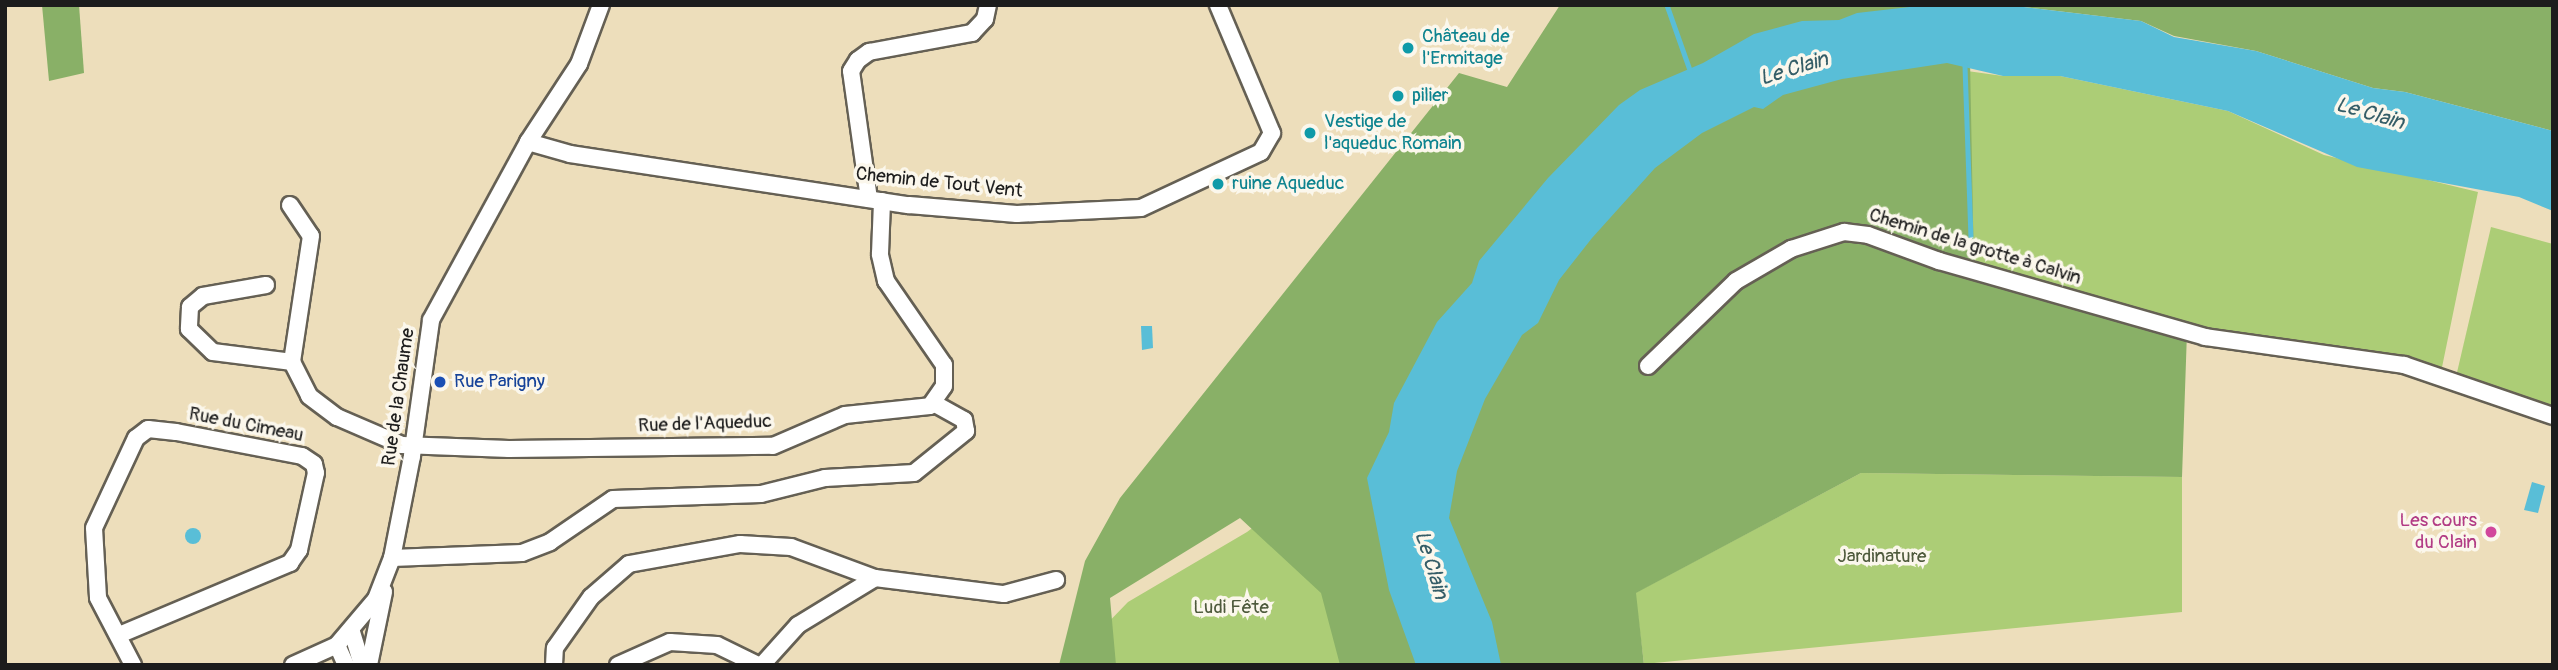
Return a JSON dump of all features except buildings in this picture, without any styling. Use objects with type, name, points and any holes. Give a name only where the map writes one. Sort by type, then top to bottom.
[{"type":"street","name":"Rue de la Chaume","points":[[293,665],[337,645],[352,632],[376,599],[390,565],[414,447],[431,320],[528,142],[579,64],[601,5]]},
{"type":"street","points":[[369,665],[390,565],[522,552],[550,542],[613,499],[761,494],[825,478],[914,473],[963,437],[964,420],[933,403],[944,386],[944,367],[886,281],[880,254],[876,200],[851,71],[858,60],[869,51],[972,33],[985,19],[988,5]]},
{"type":"street","name":"Chemin de Tout Vent","points":[[528,142],[570,153],[876,200],[1017,214],[1141,208],[1261,152],[1272,133],[1218,5]]},
{"type":"street","points":[[267,285],[202,296],[190,307],[189,329],[214,352],[292,362],[311,236],[290,205]]},
{"type":"street","name":"Chemin de la grotte à Calvin","points":[[1648,366],[1736,281],[1791,249],[1844,232],[1868,235],[1939,261],[2205,337],[2404,365],[2553,416]]},
{"type":"street","name":"Rue de l'Aqueduc","points":[[292,362],[304,389],[323,408],[353,425],[414,447],[773,446],[845,415],[921,410],[933,403]]},
{"type":"street","name":"Rue du Cimeau","points":[[119,635],[281,570],[299,550],[316,473],[314,464],[302,456],[176,432],[148,429],[136,438],[94,528],[98,598],[132,665]]},
{"type":"street","points":[[554,665],[555,648],[591,597],[629,564],[740,544],[791,547],[875,578],[1004,594],[1056,580]]},
{"type":"street","points":[[618,665],[670,642],[717,645],[760,665],[798,625],[875,578]]},
{"type":"street","points":[[352,632],[362,665]]},
{"type":"street","points":[[337,645],[346,665]]},
{"type":"green space","points":[[42,5],[79,5],[84,73],[49,81]]},
{"type":"green space","points":[[1560,5],[1969,5],[1974,271],[2187,332],[2182,477],[1861,473],[1636,593],[1644,665],[1340,665],[1321,593],[1240,518],[1110,598],[1116,665],[1059,665],[1085,561],[1120,498],[1459,73],[1507,87]]},
{"type":"green space","points":[[2008,5],[2553,5],[2553,131],[2405,92],[2373,88],[2256,51],[2174,36],[2141,21]]},
{"type":"green space","points":[[1960,70],[2003,76],[2060,76],[2228,111],[2324,155],[2478,192],[2440,377],[2178,329],[1455,479]]},
{"type":"green space","points":[[2491,227],[2553,244],[2553,416],[2455,381]]},
{"type":"green space","name":"Jardinature","points":[[1861,473],[2182,477],[2182,612],[1644,664],[1635,593]]},
{"type":"green space","name":"Ludi Fête","points":[[1288,501],[1416,665],[1089,665],[1097,634],[1128,602],[1247,532]]},
{"type":"water","name":"Le Clain","points":[[1927,5],[2008,5],[2141,21],[2174,37],[2256,51],[2373,88],[2405,92],[2553,131],[2553,211],[2519,197],[2357,167],[2228,111],[2060,76],[2003,76],[1947,63],[1842,79],[1783,95],[1763,109],[1754,107],[1702,133],[1655,168],[1592,238],[1559,280],[1538,323],[1522,335],[1485,399],[1457,471],[1449,518],[1492,622],[1501,665],[1416,665],[1389,590],[1367,478],[1389,432],[1394,403],[1437,322],[1472,283],[1479,261],[1548,178],[1619,105],[1640,90],[1703,63],[1754,34],[1802,21],[1839,20],[1857,13]]},
{"type":"water","points":[[1141,326],[1152,326],[1153,348],[1142,350]]},
{"type":"water","points":[[2532,482],[2545,486],[2538,513],[2524,510]]},
{"type":"water","points":[[193,528],[199,530],[199,542],[193,544],[187,542],[185,536],[187,530]]},
{"type":"waterway","points":[[1667,5],[1690,70]]},
{"type":"waterway","points":[[1965,66],[1971,236]]},
{"type":"place","name":"Château de l'Ermitage","points":[[1408,48]]},
{"type":"place","name":"pilier","points":[[1398,96]]},
{"type":"place","name":"Vestige de l'aqueduc Romain","points":[[1310,133]]},
{"type":"place","name":"ruine Aqueduc","points":[[1218,184]]},
{"type":"place","name":"Rue Parigny","points":[[440,382]]},
{"type":"place","name":"Les cours du Clain","points":[[2491,532]]}]
